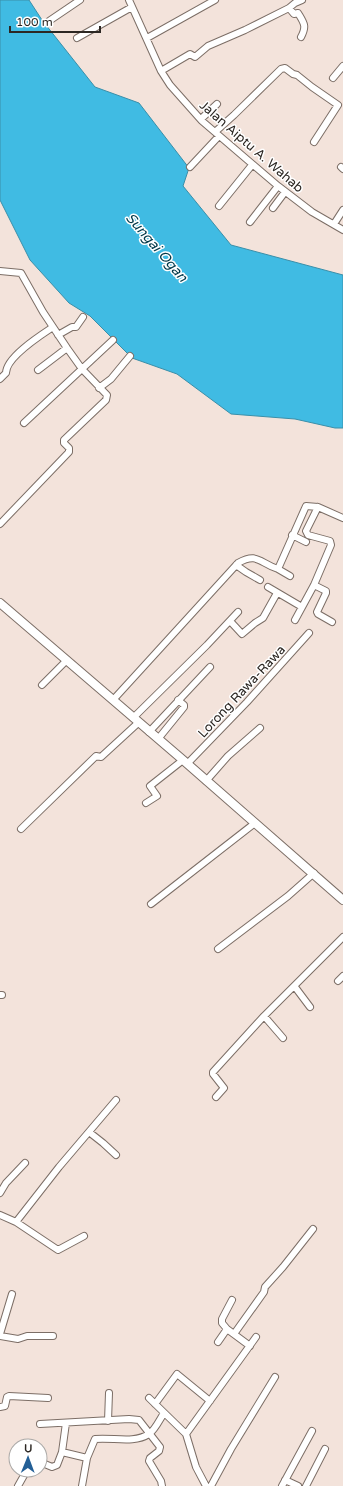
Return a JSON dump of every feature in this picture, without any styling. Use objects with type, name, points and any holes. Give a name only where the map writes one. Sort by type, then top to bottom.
[{"type":"street","points":[[49,21],[80,0]]},
{"type":"street","name":"Jalan Aiptu A. Wahab","points":[[129,0],[161,71],[170,84],[201,119],[252,165],[285,192],[312,212],[343,230]]},
{"type":"street","points":[[147,38],[215,0]]},
{"type":"street","points":[[161,71],[190,54],[195,57],[208,46],[245,30],[302,0]]},
{"type":"street","points":[[77,38],[132,7]]},
{"type":"street","points":[[289,8],[294,14],[298,13],[305,25],[305,29],[301,37]]},
{"type":"street","points":[[333,78],[343,66]]},
{"type":"street","points":[[190,166],[217,134],[284,67],[293,74],[297,75],[312,88],[341,106],[314,142]]},
{"type":"street","points":[[201,119],[217,104]]},
{"type":"street","points":[[219,206],[252,165]]},
{"type":"street","points":[[250,222],[278,186]]},
{"type":"street","points":[[273,208],[285,192]]},
{"type":"street","points":[[334,224],[343,210]]},
{"type":"street","points":[[0,271],[21,273],[43,312],[67,348],[82,369],[107,395],[106,400],[64,440],[64,443],[69,448],[69,452],[0,524]]},
{"type":"street","points":[[58,335],[72,327],[76,327],[83,317]]},
{"type":"street","points":[[0,380],[6,373],[6,368],[14,357],[53,327]]},
{"type":"street","points":[[24,423],[113,340]]},
{"type":"street","points":[[38,370],[67,348]]},
{"type":"street","points":[[99,388],[111,379],[130,356]]},
{"type":"street","points":[[278,570],[292,535],[306,506],[318,507],[343,518]]},
{"type":"street","points":[[295,620],[314,585],[331,546],[330,541],[308,535],[306,531],[318,507]]},
{"type":"street","points":[[292,535],[306,542]]},
{"type":"street","points":[[113,700],[236,565],[252,557],[290,576]]},
{"type":"street","points":[[236,565],[260,580]]},
{"type":"street","points":[[314,585],[326,591],[317,612],[332,622]]},
{"type":"street","points":[[268,587],[302,607]]},
{"type":"street","points":[[230,621],[242,634],[263,618],[277,593]]},
{"type":"street","points":[[0,603],[314,873],[343,900]]},
{"type":"street","points":[[21,829],[96,756],[102,757],[238,612]]},
{"type":"street","name":"Lorong Rawa-Rawa","points":[[146,803],[157,796],[150,786],[185,762],[247,702],[309,633]]},
{"type":"street","points":[[42,685],[67,660]]},
{"type":"street","points":[[149,732],[210,667]]},
{"type":"street","points":[[158,739],[184,707],[184,705],[178,700]]},
{"type":"street","points":[[206,781],[228,756],[260,728]]},
{"type":"street","points":[[151,904],[255,823]]},
{"type":"street","points":[[218,949],[288,896],[314,873]]},
{"type":"street","points":[[216,1097],[224,1088],[213,1072],[264,1016],[343,937]]},
{"type":"street","points":[[338,981],[343,976]]},
{"type":"street","points":[[294,987],[310,1007]]},
{"type":"street","points":[[264,1016],[283,1038]]},
{"type":"street","points":[[16,1222],[42,1187],[116,1100]]},
{"type":"street","points":[[89,1132],[104,1143],[116,1155]]},
{"type":"street","points":[[0,1193],[6,1183],[25,1163]]},
{"type":"street","points":[[0,1215],[16,1222],[38,1235],[58,1250],[84,1236]]},
{"type":"street","points":[[234,1334],[264,1292],[265,1287],[313,1229]]},
{"type":"street","points":[[12,1294],[0,1335],[18,1339],[27,1336],[53,1336]]},
{"type":"street","points":[[232,1300],[222,1322],[227,1329],[250,1346]]},
{"type":"street","points":[[218,1342],[227,1329]]},
{"type":"street","points":[[186,1434],[256,1337]]},
{"type":"street","points":[[155,1404],[177,1374],[210,1400]]},
{"type":"street","points":[[211,1486],[231,1449],[276,1377]]},
{"type":"street","points":[[108,1421],[109,1393]]},
{"type":"street","points":[[0,1408],[5,1406],[7,1397],[9,1396],[48,1398]]},
{"type":"street","points":[[149,1398],[186,1434],[196,1467],[206,1486]]},
{"type":"street","points":[[82,1486],[87,1458],[95,1439],[129,1440],[150,1434],[164,1413]]},
{"type":"street","points":[[40,1424],[129,1419],[139,1420],[160,1449],[150,1458],[149,1461],[161,1481],[162,1486]]},
{"type":"street","points":[[48,1465],[54,1467],[57,1465],[62,1452],[66,1423]]},
{"type":"street","points":[[298,1486],[283,1483],[312,1431]]},
{"type":"street","points":[[306,1486],[325,1448]]},
{"type":"street","points":[[62,1452],[87,1458]]},
{"type":"water","name":"Sungai Ogan","points":[[0,0],[29,0],[42,20],[95,87],[139,103],[189,168],[183,186],[231,245],[343,275],[343,428],[335,428],[295,419],[231,414],[177,374],[132,358],[90,316],[69,303],[30,260],[0,200]]}]
